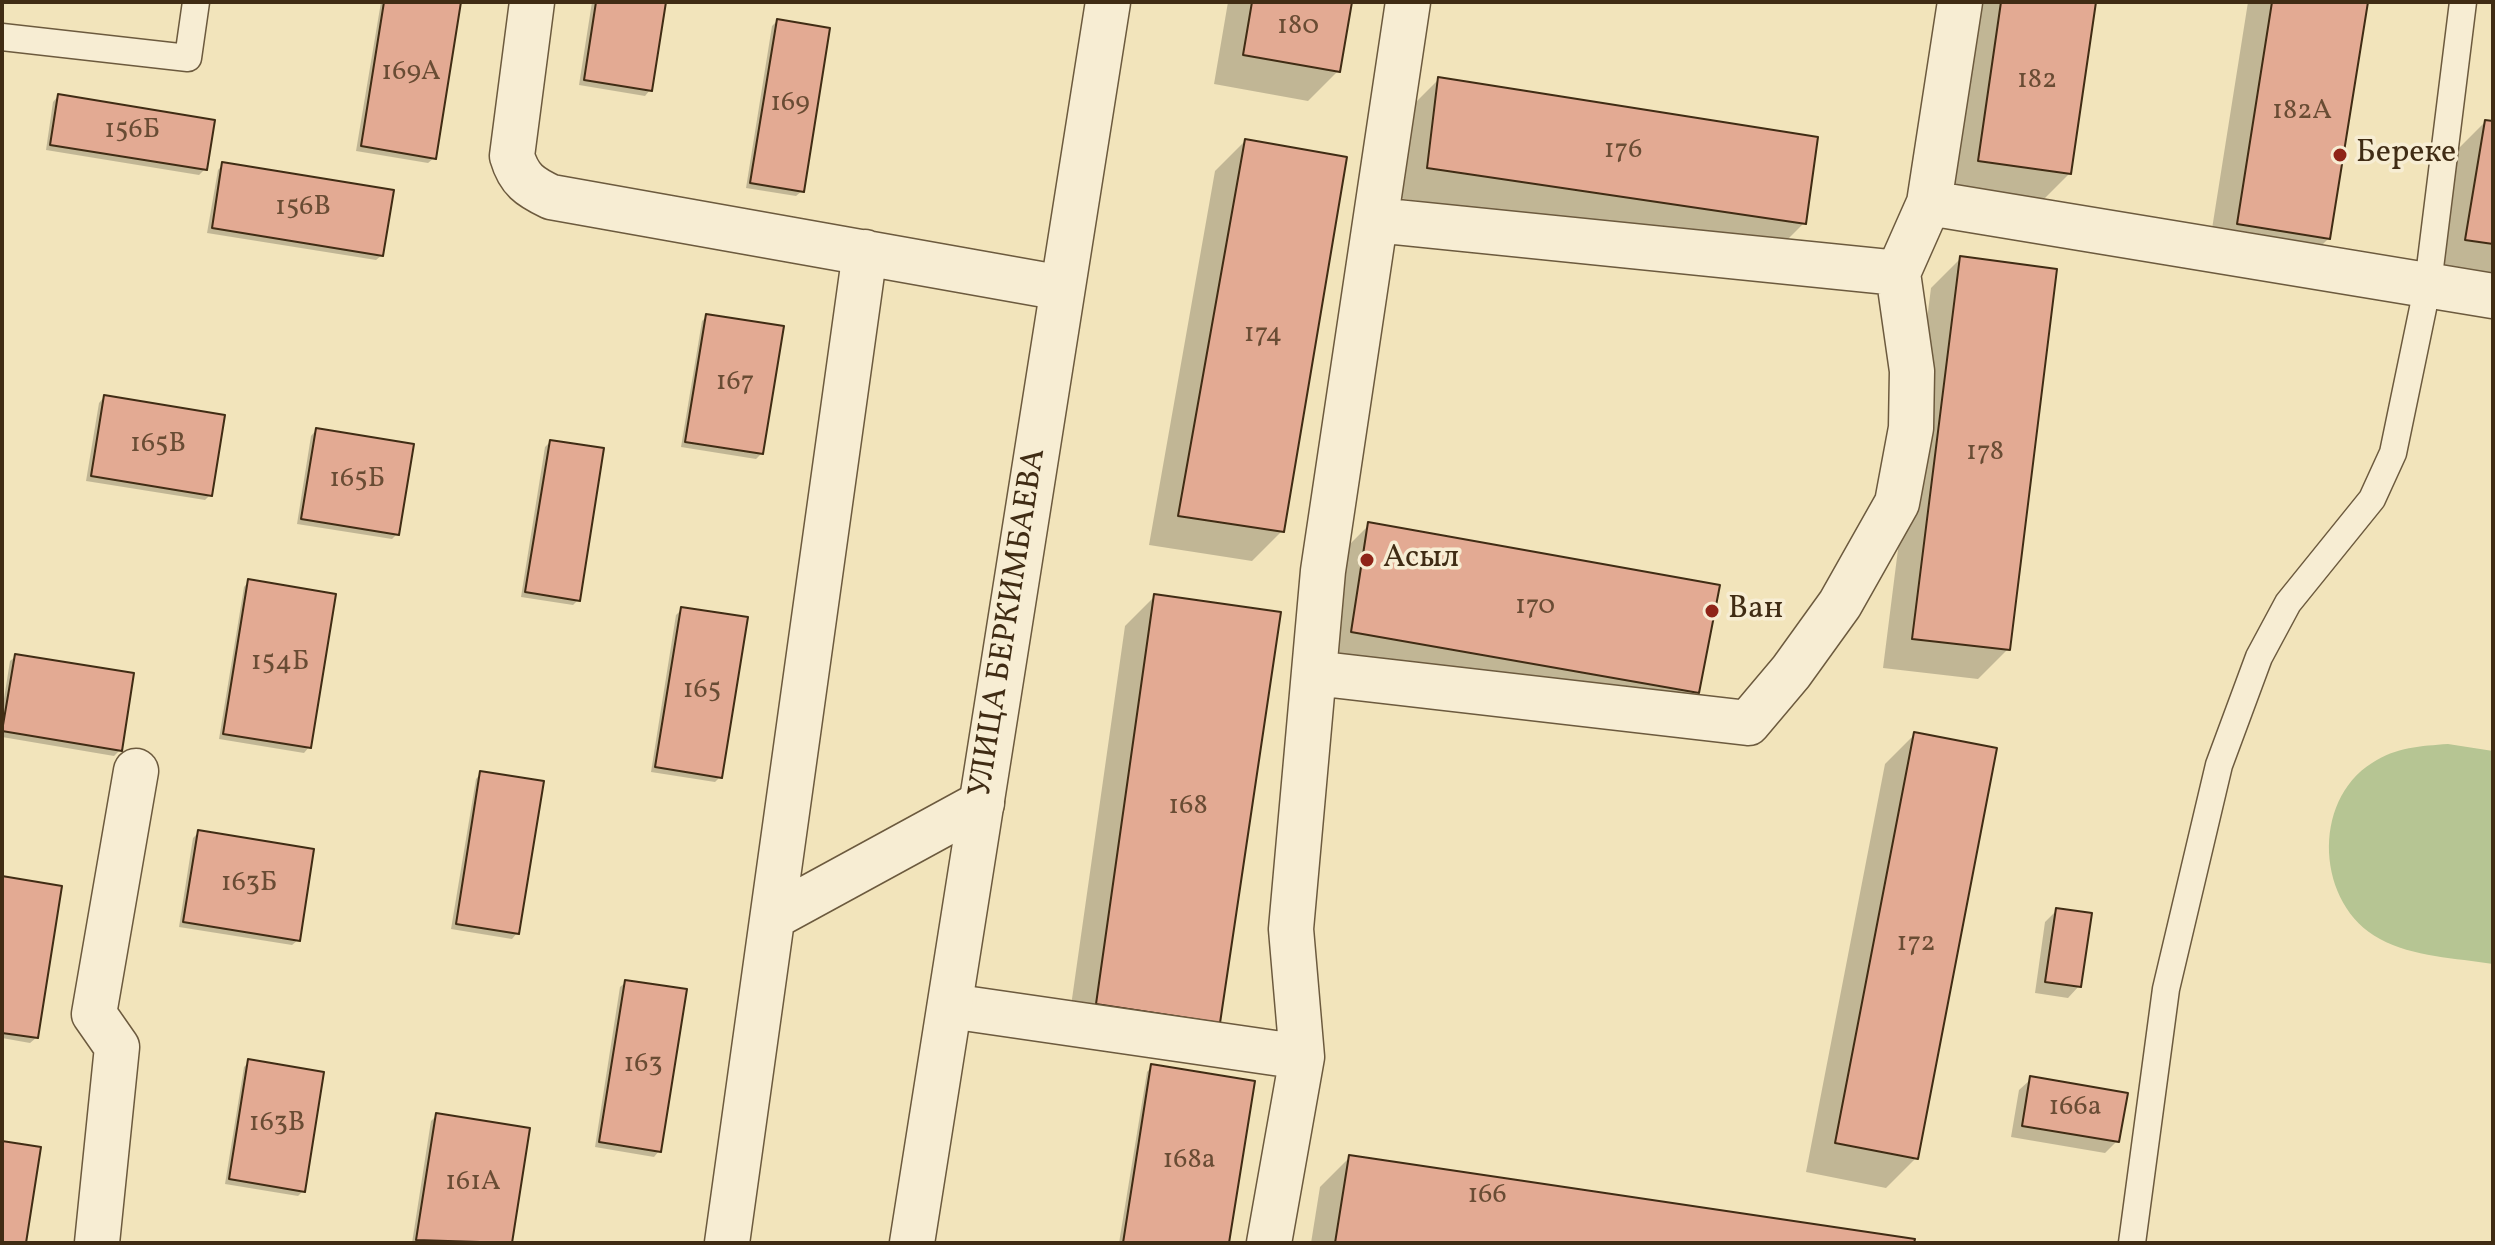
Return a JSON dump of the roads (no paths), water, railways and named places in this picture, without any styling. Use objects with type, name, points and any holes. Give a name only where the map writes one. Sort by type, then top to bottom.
[{"type":"street","points":[[532,2],[512,156],[517,174],[529,186],[551,197],[1062,288]]},
{"type":"street","name":"УЛИЦА БЕРКИМБАЕВА","points":[[912,1243],[1108,2]]},
{"type":"street","points":[[1269,1243],[1302,1057],[1291,929],[1323,571],[1408,2]]},
{"type":"street","points":[[1314,673],[1748,723],[1791,672],[1840,604],[1897,503],[1911,428],[1912,371],[1898,273],[1929,203],[1960,2]]},
{"type":"street","points":[[1929,203],[2493,296]]},
{"type":"street","points":[[1376,220],[1898,273]]},
{"type":"street","points":[[727,1243],[865,252]]},
{"type":"street","points":[[97,1243],[117,1047],[94,1014],[136,771]]},
{"type":"street","points":[[773,917],[982,803]]},
{"type":"street","points":[[950,1006],[1302,1057]]},
{"type":"lane","points":[[2,37],[188,58],[196,2]]},
{"type":"lane","points":[[2132,1243],[2166,989],[2219,765],[2259,657],[2288,603],[2372,499],[2393,453],[2428,284],[2463,2]]},
{"type":"place","name":"Береке","points":[[2340,155]]},
{"type":"place","name":"Асыл","points":[[1367,560]]},
{"type":"place","name":"Ван","points":[[1712,611]]}]
